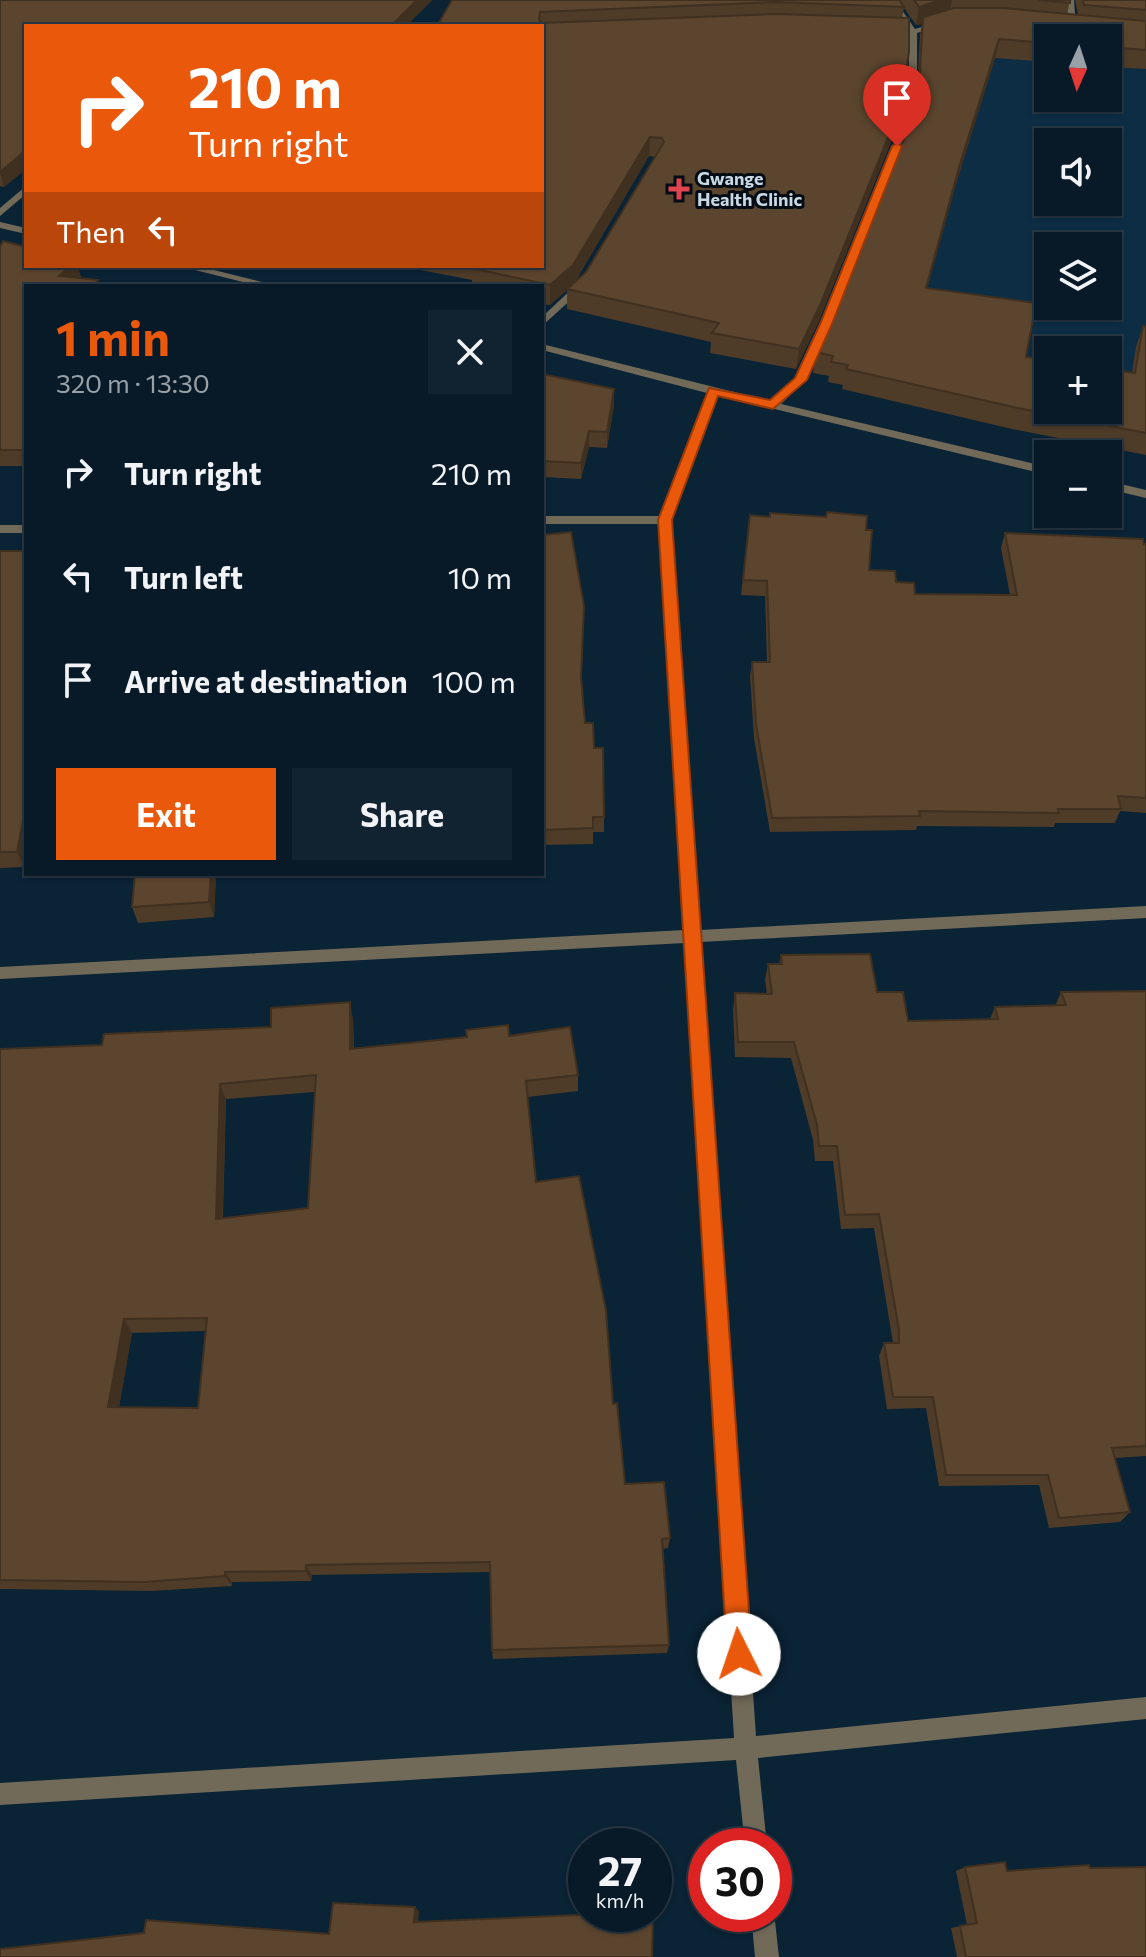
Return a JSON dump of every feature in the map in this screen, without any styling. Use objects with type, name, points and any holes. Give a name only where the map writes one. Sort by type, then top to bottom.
[{"type":"street","points":[[773,405],[800,380],[826,324],[907,123],[913,70],[913,32],[891,0]]},
{"type":"street","points":[[1070,0],[1073,24]]},
{"type":"street","points":[[878,30],[913,32],[949,21]]},
{"type":"street","points":[[0,213],[24,191]]},
{"type":"street","points":[[0,225],[24,231]]},
{"type":"street","points":[[193,268],[264,284]]},
{"type":"street","points":[[544,321],[579,289],[587,276]]},
{"type":"street","points":[[544,348],[1034,468]]},
{"type":"street","points":[[713,391],[665,520],[746,1748],[754,1828]]},
{"type":"street","points":[[1122,488],[1146,494]]},
{"type":"street","points":[[544,520],[665,520]]},
{"type":"street","points":[[0,529],[24,529]]},
{"type":"street","points":[[0,973],[1146,912]]},
{"type":"street","points":[[0,1794],[746,1748],[1146,1708]]},
{"type":"street","points":[[765,1932],[767,1957]]},
{"type":"shaded area","points":[[950,36],[1034,42],[1034,112],[1122,112],[1122,48],[1146,50],[1146,415],[1122,412],[1122,336],[1034,336],[1034,398],[875,373]]},
{"type":"building","points":[[0,0],[417,0],[393,24],[24,24],[24,152],[0,172]]},
{"type":"building","points":[[452,0],[899,0],[904,7],[776,2],[540,12],[539,20],[542,23],[776,14],[909,18],[909,51],[902,103],[821,303],[799,349],[712,333],[719,323],[567,289],[586,272],[664,142],[662,138],[650,137],[573,265],[550,285],[471,268],[544,268],[544,24],[438,24]]},
{"type":"building","points":[[914,0],[941,0],[919,7]]},
{"type":"building","points":[[1038,0],[1070,0],[1070,3]]},
{"type":"building","points":[[1083,0],[1146,0],[1146,10],[1084,5]]},
{"type":"building","points":[[954,8],[1003,8],[1146,21],[1146,50],[1122,48],[1122,24],[1034,24],[1034,42],[999,39],[960,164],[926,288],[1034,303],[1026,357],[1034,358],[1034,411],[846,369],[848,365],[831,362],[833,356],[816,352],[918,105],[923,17]]},
{"type":"building","points":[[3,241],[24,246],[24,268],[69,268],[59,276],[98,280],[95,284],[24,284],[24,450],[0,450],[0,247]]},
{"type":"building","points":[[1143,326],[1146,327],[1146,433],[1100,424],[1122,424],[1122,371],[1135,373]]},
{"type":"building","points":[[544,374],[614,389],[607,432],[589,431],[581,463],[544,461]]},
{"type":"building","points":[[827,512],[867,516],[866,530],[872,530],[869,570],[895,571],[896,582],[914,583],[915,594],[1017,595],[1005,533],[1143,539],[1146,544],[1146,798],[1118,796],[1121,809],[1058,809],[1059,813],[919,811],[920,816],[772,818],[756,724],[752,662],[770,662],[767,581],[743,580],[750,515],[770,517],[770,513],[826,517]]},
{"type":"building","points":[[571,532],[584,606],[581,678],[585,723],[593,723],[594,748],[603,748],[604,817],[593,817],[593,828],[544,830],[544,535]]},
{"type":"building","points":[[0,551],[24,551],[24,816],[17,852],[0,852]]},
{"type":"building","points":[[135,876],[211,876],[209,902],[132,907]]},
{"type":"building","points":[[870,954],[877,992],[903,992],[908,1021],[998,1019],[995,1007],[1066,1005],[1061,992],[1146,991],[1146,1446],[1112,1448],[1130,1512],[1059,1518],[1048,1475],[946,1475],[933,1397],[893,1397],[884,1343],[899,1343],[899,1330],[879,1214],[845,1215],[837,1146],[819,1146],[817,1125],[794,1042],[738,1042],[735,993],[772,994],[768,964],[782,964],[781,955]]},
{"type":"building","points":[[350,1002],[350,1049],[467,1037],[466,1030],[508,1025],[509,1036],[570,1027],[578,1075],[526,1081],[536,1182],[579,1176],[606,1311],[613,1404],[617,1403],[625,1484],[664,1482],[670,1538],[662,1539],[669,1645],[492,1650],[490,1562],[306,1565],[306,1571],[225,1572],[225,1576],[144,1582],[0,1580],[0,1049],[102,1045],[104,1034],[271,1027],[271,1008]],"holes":[[[316,1075],[308,1208],[216,1219],[220,1084]],[[207,1318],[198,1408],[108,1407],[124,1319]]]},
{"type":"building","points":[[1005,1862],[1007,1871],[1089,1865],[1090,1868],[1146,1867],[1146,1957],[966,1957],[960,1926],[977,1923],[965,1867]]},
{"type":"building","points":[[333,1903],[415,1907],[414,1922],[568,1915],[568,1932],[653,1932],[652,1957],[0,1957],[0,1949],[144,1933],[146,1920],[329,1934]]},
{"type":"place","name":"Gwange Health Clinic","points":[[679,189]]},
{"type":"route","points":[[739,1654],[665,520],[713,391],[773,405],[800,380],[826,324],[897,146]]}]
